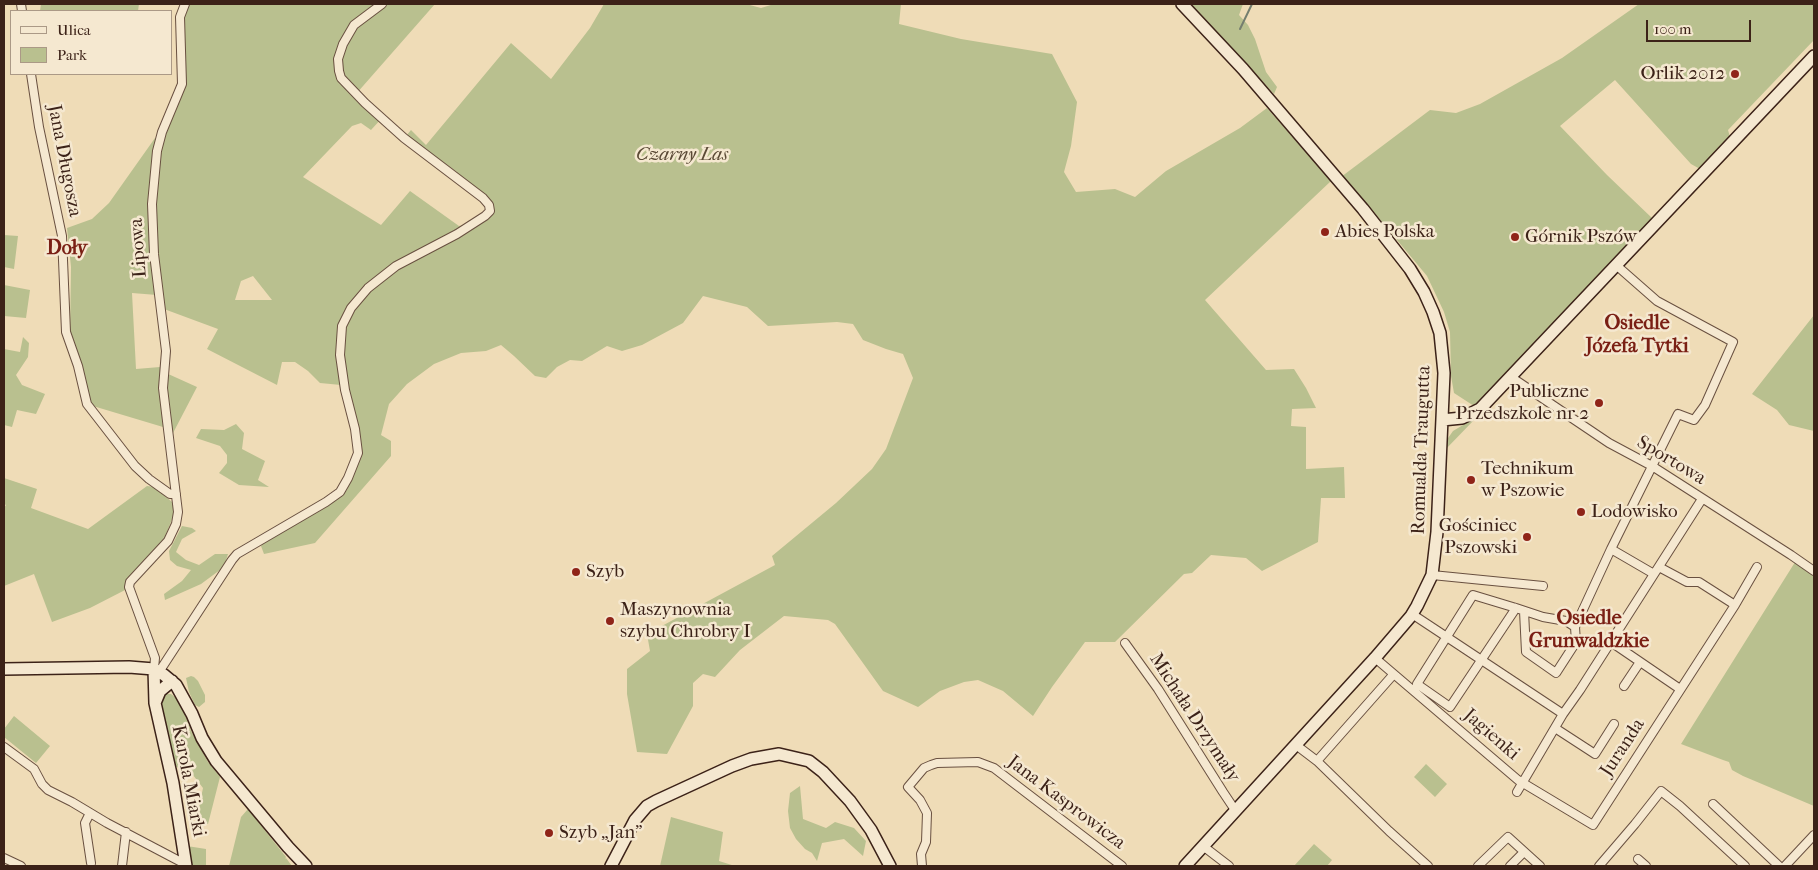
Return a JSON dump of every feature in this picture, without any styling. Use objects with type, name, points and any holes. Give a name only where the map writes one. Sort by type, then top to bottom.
[{"type":"street","name":"Lipowa","points":[[176,494],[164,388],[166,350],[154,254],[152,204],[157,151],[162,132],[182,84],[180,17],[185,4]]},
{"type":"street","points":[[157,671],[237,554],[326,502],[340,492],[348,478],[358,452],[340,355],[342,326],[351,308],[368,288],[396,266],[457,234],[485,216],[490,210],[489,205],[483,198],[407,141],[374,112],[341,78],[338,59],[343,44],[354,25],[382,4]]},
{"type":"street","name":"Romualda Traugutta","points":[[1182,4],[1242,69],[1363,209],[1414,275],[1424,292],[1440,333],[1444,373],[1437,532],[1432,575],[1412,614],[1375,658],[1184,866]]},
{"type":"street","points":[[1442,420],[1458,419],[1472,415],[1480,409],[1814,56]]},
{"type":"street","name":"Jana Długosza","points":[[31,75],[39,127],[62,236],[66,332],[78,366],[85,399],[91,410],[135,466],[149,480],[170,494],[176,494]]},
{"type":"street","points":[[1520,609],[1526,652],[1556,673],[1576,642],[1575,627],[1611,549],[1678,414],[1694,420],[1704,405],[1733,342],[1657,301],[1616,265]]},
{"type":"street","name":"Sportowa","points":[[1512,377],[1609,443],[1652,466],[1814,572]]},
{"type":"street","points":[[157,671],[156,658],[130,587],[130,582],[168,541],[176,524],[178,512],[176,494]]},
{"type":"street","points":[[1517,792],[1563,714],[1702,499]]},
{"type":"street","points":[[1611,549],[1654,574]]},
{"type":"street","points":[[1659,567],[1687,582],[1699,582],[1735,605]]},
{"type":"street","name":"Juranda","points":[[1593,826],[1735,605],[1757,567]]},
{"type":"street","points":[[1432,575],[1543,586]]},
{"type":"street","points":[[1520,609],[1481,660],[1450,707],[1417,684],[1473,595],[1520,609],[1543,617],[1566,621],[1575,627]]},
{"type":"street","points":[[1412,614],[1563,714]]},
{"type":"street","points":[[1611,642],[1680,689]]},
{"type":"street","name":"Michała Drzymały","points":[[1125,643],[1158,689],[1235,810]]},
{"type":"street","name":"Jagienki","points":[[1375,658],[1392,675],[1522,782],[1593,826]]},
{"type":"street","points":[[1624,686],[1640,662]]},
{"type":"street","points":[[4,669],[90,666],[157,671],[176,685],[192,714],[202,738],[216,761],[306,866]]},
{"type":"street","name":"Karola Miarki","points":[[157,671],[155,703],[173,783],[186,865]]},
{"type":"street","points":[[1316,761],[1392,675]]},
{"type":"street","name":"Karola Miarki","points":[[155,703],[160,691],[172,682]]},
{"type":"street","points":[[1555,728],[1595,754],[1614,724]]},
{"type":"street","points":[[1296,745],[1316,761],[1428,866]]},
{"type":"street","points":[[4,746],[34,769],[42,784],[48,790],[186,865]]},
{"type":"street","points":[[611,866],[635,820],[647,806],[656,800],[732,766],[751,759],[779,754],[809,761],[823,772],[850,801],[866,823],[890,866]]},
{"type":"street","name":"Jana Kasprowicza","points":[[922,866],[921,854],[926,842],[927,813],[920,800],[908,787],[924,768],[931,765],[937,763],[978,762],[994,768],[1122,866]]},
{"type":"street","points":[[1598,866],[1635,824],[1660,791],[1680,806],[1744,866]]},
{"type":"street","points":[[1713,804],[1780,866]]},
{"type":"street","points":[[90,813],[85,823],[91,863]]},
{"type":"street","points":[[122,866],[126,832]]},
{"type":"street","points":[[1785,866],[1814,835]]},
{"type":"street","points":[[1478,866],[1508,837],[1540,866]]},
{"type":"street","points":[[1203,846],[1229,866]]},
{"type":"street","points":[[1510,866],[1524,852]]},
{"type":"street","points":[[4,858],[21,866]]},
{"type":"street","points":[[1638,859],[1646,866]]},
{"type":"green space","points":[[41,4],[139,4],[138,10],[40,10]]},
{"type":"green space","points":[[183,4],[435,4],[356,94],[382,118],[371,130],[361,123],[352,126],[303,177],[381,225],[410,191],[459,226],[464,225],[398,261],[359,291],[337,329],[341,385],[320,383],[295,362],[282,362],[277,385],[207,349],[218,329],[164,309],[156,235],[157,295],[132,293],[136,369],[160,367],[163,427],[93,406],[87,397],[70,334],[71,267],[67,228],[92,219],[109,203],[155,138],[152,178],[180,83]],"holes":[[[253,276],[272,300],[235,300],[241,281]]]},
{"type":"green space","name":"Czarny Las","points":[[604,4],[746,4],[761,8],[774,4],[901,4],[899,24],[961,39],[1052,54],[1077,102],[1071,146],[1064,172],[1076,192],[1115,189],[1135,197],[1166,171],[1240,128],[1267,108],[1331,181],[1205,300],[1266,370],[1294,369],[1306,388],[1316,408],[1292,409],[1291,426],[1306,427],[1306,469],[1344,467],[1345,498],[1321,498],[1318,542],[1262,571],[1246,558],[1211,555],[1192,573],[1184,574],[1115,642],[1085,642],[1033,716],[1003,691],[978,680],[964,682],[940,691],[918,707],[883,691],[835,624],[828,620],[784,616],[740,650],[715,677],[703,674],[693,683],[693,706],[667,754],[637,752],[627,694],[627,669],[650,651],[647,634],[775,565],[772,556],[836,503],[872,469],[886,449],[913,378],[903,354],[863,340],[853,324],[837,322],[768,326],[747,307],[703,296],[683,323],[642,345],[622,351],[607,346],[582,361],[570,360],[557,367],[546,378],[535,376],[501,345],[486,351],[461,353],[434,364],[407,384],[389,404],[381,435],[391,441],[391,456],[315,543],[264,554],[261,546],[264,542],[347,490],[358,453],[340,355],[342,326],[351,308],[396,266],[485,216],[489,205],[455,176],[457,172],[406,136],[411,130],[426,145],[511,43],[551,79],[590,28]]},
{"type":"green space","points":[[1191,4],[1243,4],[1239,15],[1248,25],[1255,39],[1266,72],[1277,87],[1274,94]]},
{"type":"green space","name":"Górnik Pszów","points":[[1639,4],[1814,4],[1814,40],[1728,130],[1730,137],[1700,169],[1691,164],[1615,80],[1560,126],[1652,218],[1474,406],[1454,393],[1451,376],[1450,332],[1444,312],[1427,276],[1357,192],[1341,177],[1430,110],[1456,113],[1480,104],[1562,58]]},
{"type":"green space","points":[[4,235],[18,236],[14,269],[4,267]]},
{"type":"green space","points":[[4,285],[30,290],[26,318],[4,316]]},
{"type":"green space","points":[[1814,315],[1814,431],[1789,425],[1777,410],[1752,394]]},
{"type":"green space","points":[[23,337],[29,343],[28,357],[16,375],[22,385],[45,394],[36,414],[17,410],[12,427],[4,425],[4,349],[20,352]]},
{"type":"green space","points":[[166,373],[197,387],[172,435]]},
{"type":"green space","points":[[1478,416],[1444,451],[1446,441],[1453,431]]},
{"type":"green space","points":[[236,424],[244,433],[242,449],[265,461],[258,480],[269,487],[239,485],[219,473],[227,463],[227,455],[220,446],[196,438],[201,429],[224,430]]},
{"type":"green space","points":[[4,478],[37,489],[31,508],[88,529],[147,486],[155,487],[173,503],[175,512],[162,544],[128,578],[127,589],[90,608],[52,622],[34,574],[4,586],[4,508],[6,505],[4,504]]},
{"type":"green space","points":[[182,526],[196,531],[182,539],[176,552],[186,560],[199,565],[215,554],[228,554],[224,567],[201,584],[165,600],[164,594],[182,581],[191,570],[177,566],[170,560],[169,551]]},
{"type":"green space","points":[[1797,559],[1814,572],[1814,806],[1743,776],[1732,770],[1729,762],[1681,744]]},
{"type":"green space","points":[[191,676],[198,681],[205,695],[205,702],[199,707],[195,705],[189,692],[186,678]]},
{"type":"green space","points":[[166,694],[171,694],[180,701],[191,731],[208,762],[220,777],[208,824],[196,822],[203,788],[193,775],[175,766],[160,703],[162,697]]},
{"type":"green space","points":[[14,716],[50,746],[36,763],[4,737],[4,729]]},
{"type":"green space","points":[[1426,764],[1447,784],[1435,797],[1414,777]]},
{"type":"green space","points":[[800,786],[803,819],[826,828],[835,822],[854,828],[866,841],[863,856],[844,839],[822,843],[817,861],[812,853],[805,849],[796,839],[790,828],[788,811],[790,793]]},
{"type":"green space","points":[[248,809],[292,866],[229,866],[241,817]]},
{"type":"green space","points":[[671,817],[723,832],[719,861],[735,866],[660,866]]},
{"type":"green space","points":[[1314,844],[1332,860],[1327,866],[1294,866]]},
{"type":"green space","points":[[187,846],[206,849],[206,866],[190,866]]},
{"type":"waterway","points":[[1240,29],[1252,4]]},
{"type":"place","name":"Orlik 2012","points":[[1735,74]]},
{"type":"place","name":"Abies Polska","points":[[1325,232]]},
{"type":"place","name":"Górnik Pszów","points":[[1515,237]]},
{"type":"place","name":"Publiczne Przedszkole nr 2","points":[[1599,403]]},
{"type":"place","name":"Technikum w Pszowie","points":[[1471,480]]},
{"type":"place","name":"Lodowisko","points":[[1581,512]]},
{"type":"place","name":"Gościniec Pszowski","points":[[1527,537]]},
{"type":"place","name":"Szyb","points":[[576,572]]},
{"type":"place","name":"Maszynownia szybu Chrobry I","points":[[610,621]]},
{"type":"place","name":"Szyb „Jan”","points":[[549,833]]},
{"type":"district","name":"Doły","points":[[67,249]]},
{"type":"district","name":"Osiedle Józefa Tytki","points":[[1637,336]]},
{"type":"district","name":"Osiedle Grunwaldzkie","points":[[1589,630]]}]
